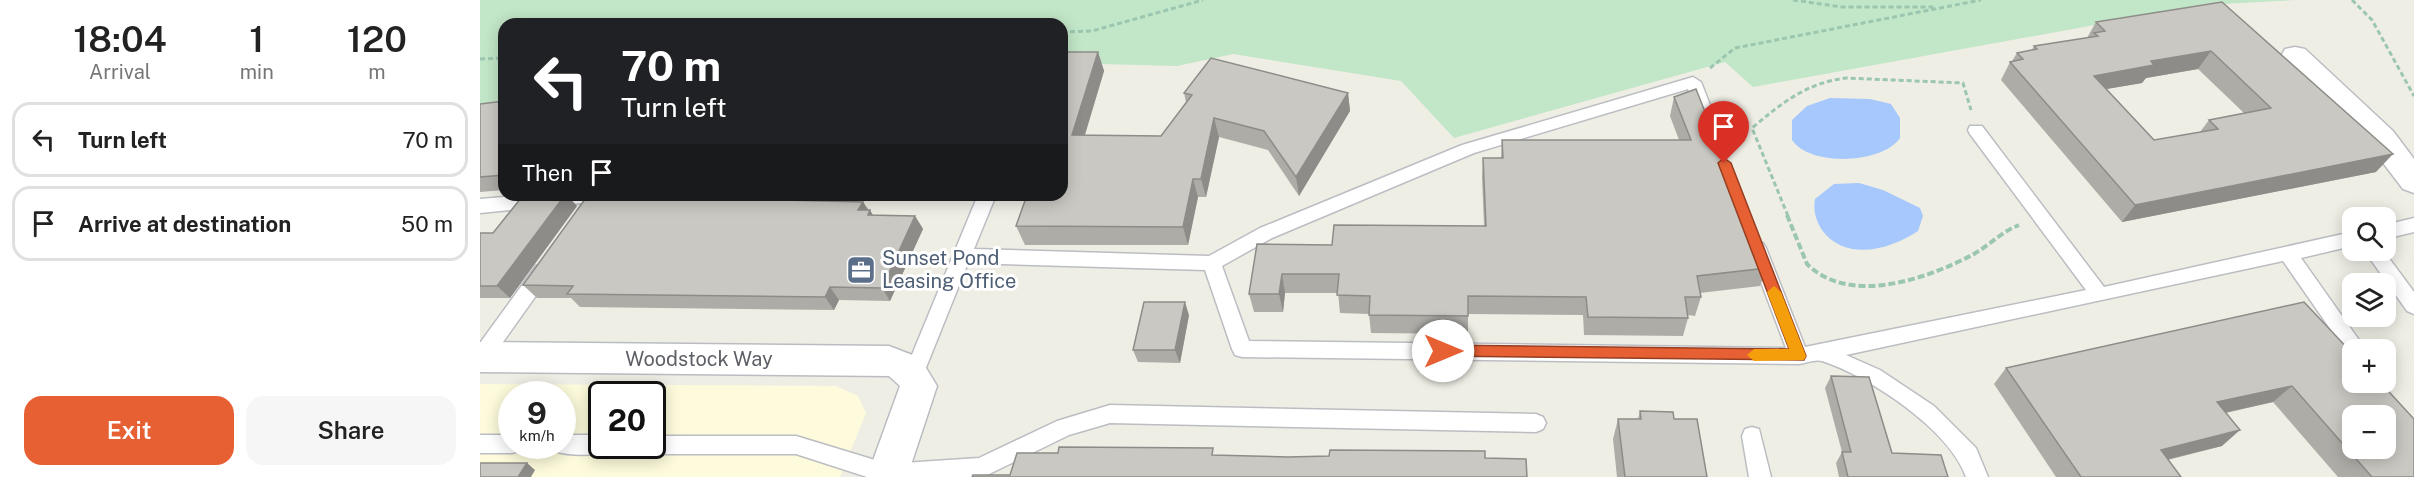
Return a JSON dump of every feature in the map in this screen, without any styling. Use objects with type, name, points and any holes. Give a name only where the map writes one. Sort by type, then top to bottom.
[{"type":"main road","points":[[2295,56],[2382,139],[2414,181]]},
{"type":"main road","name":"Woodstock Way","points":[[481,357],[889,360],[899,363],[914,374]]},
{"type":"main road","points":[[887,476],[918,393],[919,386],[914,374]]},
{"type":"lane","points":[[962,256],[1212,263],[1266,233],[1468,149],[1693,82],[1710,126]]},
{"type":"lane","points":[[1976,130],[2100,295]]},
{"type":"lane","points":[[480,206],[534,201]]},
{"type":"lane","points":[[584,214],[594,201]]},
{"type":"lane","points":[[914,374],[985,201]]},
{"type":"lane","points":[[2396,229],[2414,225]]},
{"type":"lane","points":[[1753,236],[1798,356]]},
{"type":"lane","points":[[1212,263],[1242,349],[1798,356],[2100,295],[2342,241]]},
{"type":"lane","points":[[481,357],[557,252]]},
{"type":"lane","points":[[2288,254],[2348,339]]},
{"type":"lane","points":[[2381,261],[2414,306]]},
{"type":"lane","points":[[1819,351],[1874,376],[1927,412],[1969,455],[1977,477]]},
{"type":"lane","points":[[666,445],[796,446],[887,476],[981,468],[1064,427],[1110,414],[1536,423]]},
{"type":"lane","points":[[1752,436],[1760,477]]},
{"type":"lane","points":[[480,444],[498,444]]},
{"type":"path","points":[[1068,32],[1092,31],[1203,0]]},
{"type":"path","points":[[1793,0],[1842,7],[1944,7]]},
{"type":"path","points":[[1958,0],[1963,4]]},
{"type":"path","points":[[1693,82],[1735,48],[1981,0]]},
{"type":"path","points":[[2352,0],[2372,20],[2414,96]]},
{"type":"path","points":[[480,59],[498,58]]},
{"type":"path","points":[[1976,130],[1963,83],[1922,84],[1847,78],[1813,84],[1794,94],[1752,128],[1807,264],[1823,278],[1845,284],[1870,286],[1901,281],[1972,254],[2011,227],[2042,218]]},
{"type":"shaded area","points":[[480,384],[498,384],[498,459],[576,459],[576,385],[588,385],[588,459],[666,459],[666,385],[836,386],[858,396],[866,413],[840,477],[480,477]]},
{"type":"green space","points":[[480,0],[2296,0],[2205,5],[1753,87],[1725,62],[1454,138],[1401,81],[1233,54],[1177,66],[1068,63],[1068,18],[498,18],[498,102],[480,104]]},
{"type":"water","points":[[1830,98],[1870,99],[1891,104],[1900,118],[1900,138],[1891,147],[1878,153],[1846,159],[1814,155],[1801,149],[1792,140],[1792,120],[1807,106]]},
{"type":"water","points":[[1859,183],[1883,190],[1920,208],[1923,216],[1918,231],[1894,243],[1868,250],[1843,246],[1832,240],[1818,223],[1815,199],[1834,184]]},
{"type":"building","points":[[2222,2],[2393,154],[2135,205],[2010,62],[2023,59],[2017,53],[2037,49],[2034,46],[2098,36],[2094,33],[2105,31],[2096,22]],"holes":[[[2211,51],[2271,108],[2209,120],[2218,129],[2154,140],[2094,76],[2154,65],[2151,61]]]},
{"type":"building","points":[[1068,52],[1098,52],[1072,135],[1161,136],[1192,95],[1184,93],[1211,58],[1348,93],[1296,177],[1264,131],[1214,118],[1201,179],[1193,179],[1183,227],[1016,226],[1025,201],[1068,201]]},
{"type":"building","points":[[1696,89],[1767,268],[1697,276],[1701,297],[1685,297],[1688,318],[1588,317],[1586,297],[1468,296],[1468,316],[1369,315],[1370,296],[1337,295],[1339,274],[1282,274],[1279,294],[1249,294],[1257,244],[1332,245],[1334,225],[1486,226],[1483,158],[1503,158],[1502,140],[1691,140],[1674,97]]},
{"type":"building","points":[[498,102],[498,176],[480,177],[480,104]]},
{"type":"building","points":[[519,201],[561,201],[497,286],[480,286],[480,233],[493,233]]},
{"type":"building","points":[[584,201],[863,202],[858,210],[870,210],[868,215],[915,216],[882,288],[830,287],[825,297],[567,294],[573,286],[523,285]]},
{"type":"building","points":[[1144,302],[1185,302],[1175,350],[1133,350]]},
{"type":"building","points":[[2304,302],[2342,342],[2342,393],[2390,393],[2414,419],[2414,477],[2372,477],[2356,459],[2396,459],[2396,405],[2342,405],[2342,443],[2292,386],[2217,402],[2240,430],[2161,450],[2181,477],[2081,477],[2006,368]]},
{"type":"building","points":[[1831,376],[1869,377],[1892,453],[1941,455],[1948,477],[1848,477],[1842,452],[1851,452]]},
{"type":"building","points":[[1640,411],[1673,412],[1674,419],[1697,419],[1707,477],[1625,477],[1618,419],[1641,419]]},
{"type":"building","points":[[1059,447],[1213,448],[1212,455],[1288,457],[1329,456],[1330,450],[1485,451],[1485,458],[1526,459],[1527,477],[972,477],[973,475],[1010,475],[1017,453],[1058,453]]},
{"type":"building","points":[[480,463],[527,463],[518,477],[480,477]]},
{"type":"slow traffic","points":[[1754,355],[1798,356],[1774,292]]},
{"type":"place","name":"Sunset Pond Leasing Office","points":[[861,270]]},
{"type":"route","points":[[1443,351],[1798,356],[1724,163]]}]
